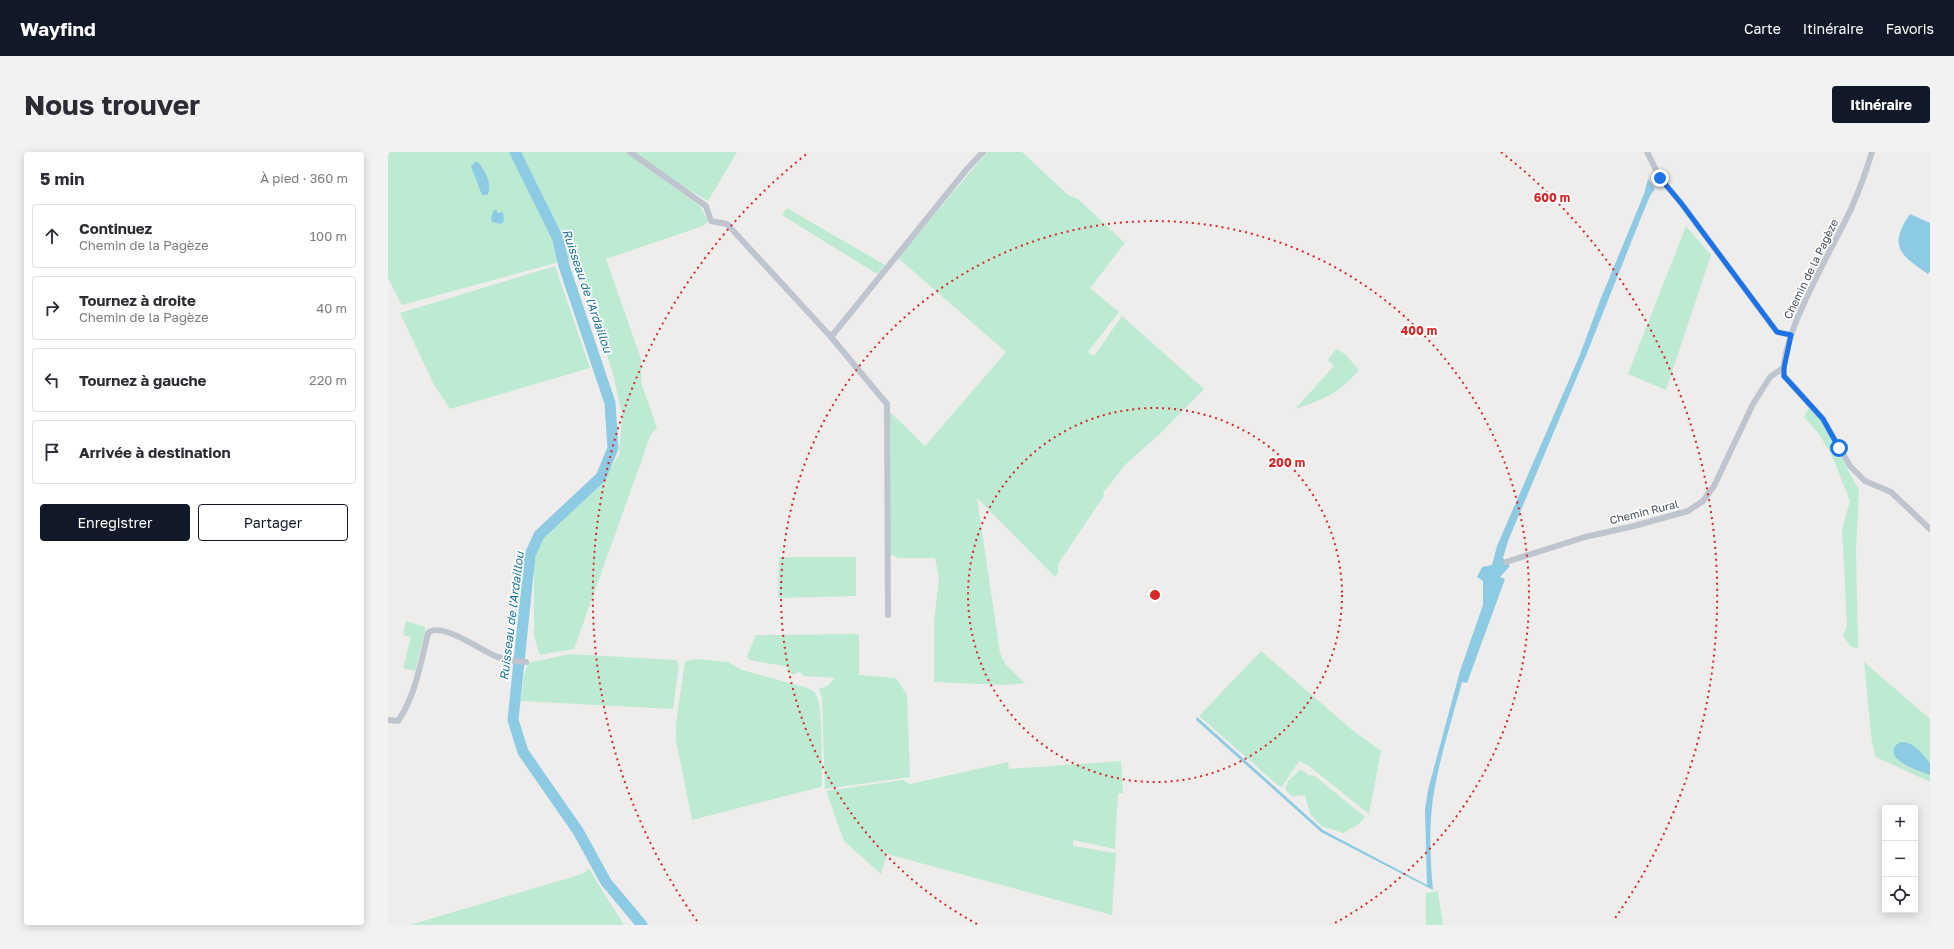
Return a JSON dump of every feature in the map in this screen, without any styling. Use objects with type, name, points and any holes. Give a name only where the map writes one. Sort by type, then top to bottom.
[{"type":"street","points":[[630,152],[706,206],[711,221],[728,224],[831,337],[887,404],[888,615]]},
{"type":"street","points":[[831,337],[967,168],[983,152]]},
{"type":"street","points":[[1647,152],[1660,178],[1681,203],[1777,332],[1791,335]]},
{"type":"street","name":"Chemin de la Pagèze","points":[[1784,368],[1791,335],[1798,317],[1851,210],[1872,152]]},
{"type":"street","points":[[1784,368],[1784,376],[1786,380],[1823,419],[1850,466],[1865,481],[1891,492],[1930,528]]},
{"type":"street","name":"Chemin Rural","points":[[1506,562],[1585,536],[1634,526],[1688,511],[1703,501],[1714,486],[1753,404],[1770,377],[1784,368]]},
{"type":"street","points":[[388,720],[398,721],[402,715],[415,684],[428,633],[431,630],[440,630],[494,656],[526,662]]},
{"type":"green space","points":[[388,152],[626,152],[700,206],[708,221],[703,226],[606,259],[641,359],[641,382],[657,428],[651,434],[574,649],[540,655],[534,636],[534,556],[545,533],[570,513],[603,481],[619,455],[622,415],[613,374],[576,260],[563,261],[402,305],[388,278]]},
{"type":"green space","points":[[635,152],[737,152],[708,201],[674,181]]},
{"type":"green space","points":[[987,152],[1022,152],[1068,195],[1078,199],[1125,243],[1090,288],[1119,312],[1088,352],[1094,356],[1122,316],[1204,389],[1163,431],[1126,464],[1103,493],[1104,496],[1058,564],[1058,573],[1055,577],[977,498],[1000,653],[1006,665],[1025,683],[1005,685],[934,682],[934,623],[939,578],[935,558],[898,558],[890,554],[890,412],[925,446],[1006,352],[898,258]]},
{"type":"green space","points":[[787,208],[885,265],[877,274],[782,215]]},
{"type":"green space","points":[[1686,226],[1711,255],[1666,390],[1628,374]]},
{"type":"green space","points":[[555,266],[590,368],[450,409],[433,383],[400,313]]},
{"type":"green space","points":[[1336,349],[1345,354],[1359,370],[1344,385],[1330,395],[1295,409],[1334,366],[1328,360]]},
{"type":"green space","points":[[1809,407],[1822,422],[1859,490],[1856,552],[1858,648],[1851,647],[1843,635],[1847,626],[1842,529],[1850,501],[1832,456],[1819,434],[1804,417]]},
{"type":"green space","points":[[779,557],[856,557],[856,596],[778,598]]},
{"type":"green space","points":[[406,621],[425,627],[415,671],[403,668],[411,637],[403,635]]},
{"type":"green space","points":[[859,634],[859,675],[896,678],[907,695],[910,777],[825,789],[822,699],[819,689],[827,686],[835,678],[803,676],[800,671],[794,675],[787,671],[789,667],[749,660],[747,656],[756,635]]},
{"type":"green space","points":[[1261,651],[1351,729],[1381,751],[1369,814],[1309,766],[1299,761],[1282,787],[1279,786],[1199,716]]},
{"type":"green space","points":[[570,654],[676,660],[679,665],[673,709],[521,701],[524,676],[528,663]]},
{"type":"green space","points":[[696,659],[728,662],[742,670],[808,688],[814,692],[818,699],[821,722],[821,787],[692,820],[676,741],[676,724],[685,661]]},
{"type":"green space","points":[[1864,662],[1930,719],[1930,782],[1876,757],[1872,743]]},
{"type":"green space","points":[[1121,761],[1123,793],[1118,793],[1115,849],[1073,840],[1073,846],[1116,853],[1112,915],[887,854],[881,874],[844,841],[826,791],[903,780],[910,784],[1008,762],[1009,769]]},
{"type":"green space","points":[[1301,769],[1308,775],[1315,776],[1365,817],[1359,824],[1343,833],[1321,826],[1310,814],[1305,796],[1293,796],[1285,789],[1288,781]]},
{"type":"green space","points":[[589,869],[624,925],[410,925],[582,874]]},
{"type":"green space","points":[[1438,891],[1443,925],[1426,925],[1426,893]]},
{"type":"water","points":[[475,162],[478,162],[483,169],[489,182],[489,191],[487,195],[482,195],[472,169],[471,166]]},
{"type":"water","points":[[1648,179],[1655,189],[1650,196],[1587,353],[1508,541],[1503,558],[1510,566],[1500,577],[1505,579],[1467,683],[1462,682],[1442,754],[1433,798],[1430,844],[1433,890],[1321,832],[1196,720],[1197,717],[1323,830],[1427,885],[1425,810],[1428,790],[1460,671],[1483,605],[1483,581],[1477,577],[1482,567],[1492,565],[1497,546],[1579,357],[1601,298],[1644,194]]},
{"type":"water","points":[[494,210],[497,210],[497,213],[503,212],[504,221],[501,224],[492,222],[491,218]]},
{"type":"water","points":[[1910,214],[1930,223],[1930,271],[1928,274],[1910,261],[1900,249],[1900,234],[1903,225]]},
{"type":"water","points":[[1901,742],[1914,746],[1921,752],[1930,763],[1930,775],[1906,765],[1896,758],[1894,748]]},
{"type":"waterway","name":"Ruisseau de l'Ardaillou","points":[[515,152],[558,239],[564,266],[610,403],[613,448],[601,477],[539,535],[530,555],[513,720],[523,752],[578,831],[606,882],[642,925]]},
{"type":"route","points":[[1660,178],[1681,203],[1777,332],[1791,335],[1783,372],[1784,376],[1786,380],[1823,419],[1839,448]]}]
